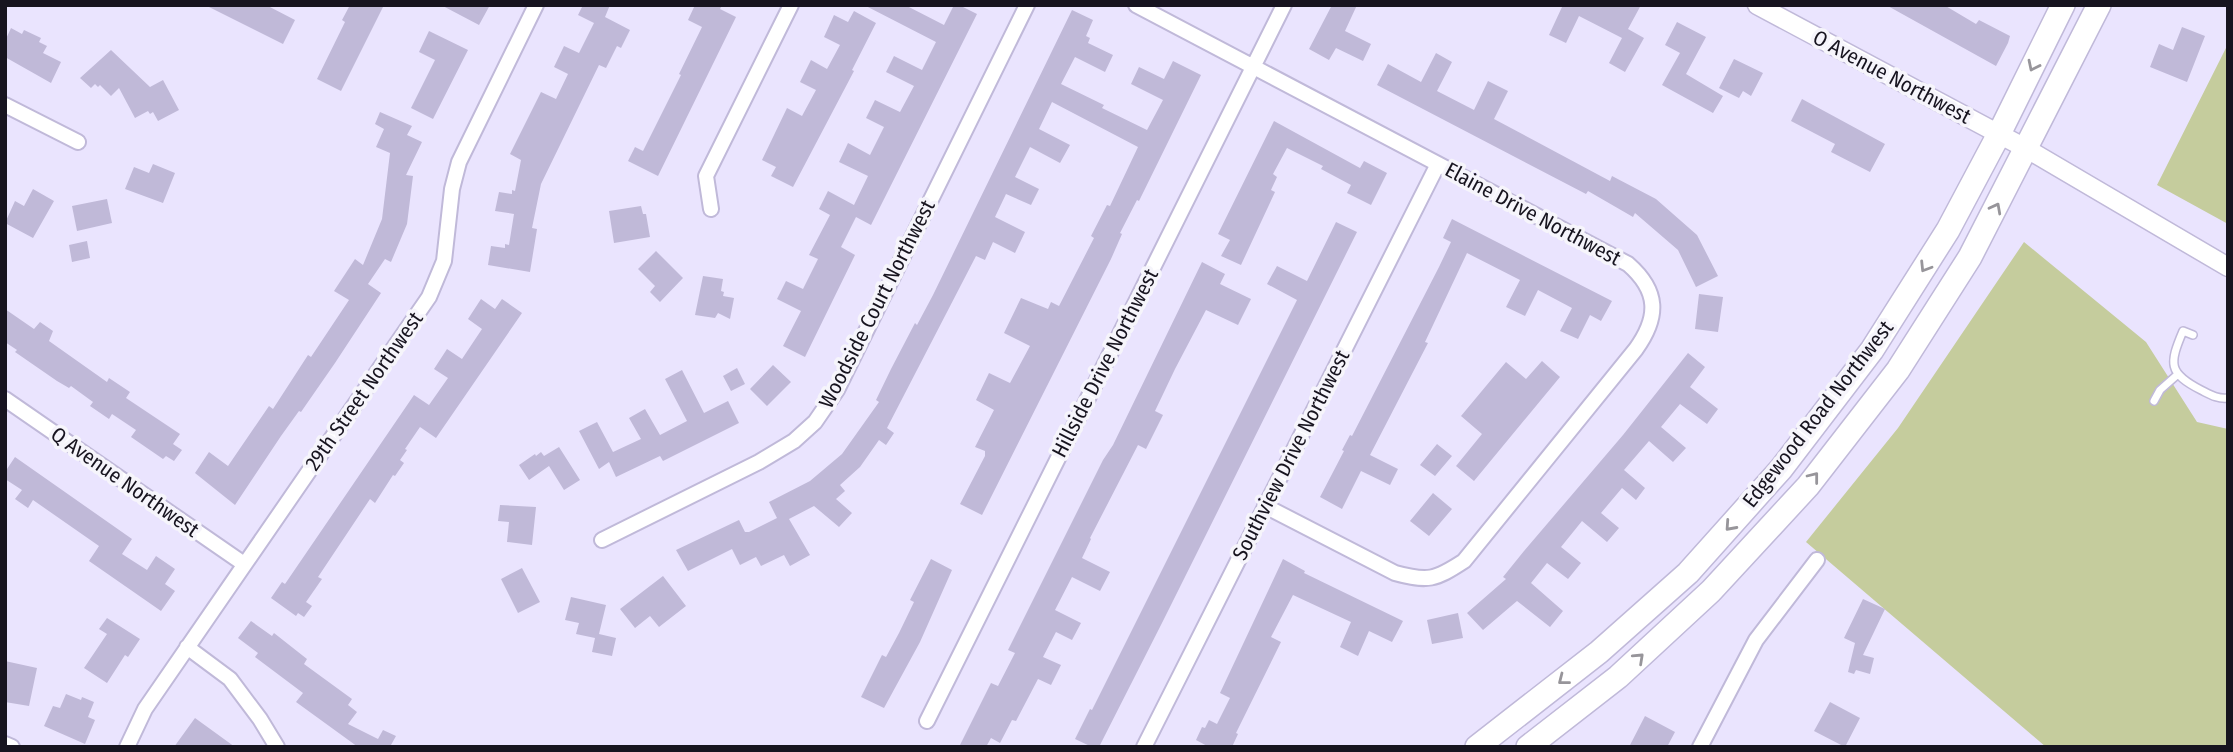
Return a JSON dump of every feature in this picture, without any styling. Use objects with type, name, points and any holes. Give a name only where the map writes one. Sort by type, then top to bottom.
[{"type":"main road","name":"Edgewood Road Northwest","points":[[1518,735],[1598,652],[1688,573],[1781,469],[1872,350],[1948,230],[2063,5]]},
{"type":"main road","name":"Edgewood Road Northwest","points":[[1477,747],[1518,735],[1618,677],[1711,591],[1808,486],[1898,370],[1970,257],[2099,5]]},
{"type":"street","name":"29th Street Northwest","points":[[127,747],[145,709],[429,298],[444,261],[452,189],[459,162],[536,5]]},
{"type":"street","points":[[711,209],[706,176],[791,5]]},
{"type":"street","name":"Woodside Court Northwest","points":[[602,540],[759,462],[794,441],[814,422],[837,390],[1027,5]]},
{"type":"street","name":"Elaine Drive Northwest","points":[[1136,5],[1628,264],[1641,275],[1652,299],[1653,314],[1646,335],[1464,561],[1440,577],[1418,579],[1395,573],[1265,506]]},
{"type":"street","name":"Hillside Drive Northwest","points":[[927,721],[1284,5]]},
{"type":"street","name":"O Avenue Northwest","points":[[1757,5],[2027,149],[2228,267]]},
{"type":"street","points":[[5,105],[78,142]]},
{"type":"street","name":"Southview Drive Northwest","points":[[1144,747],[1438,164]]},
{"type":"street","name":"Q Avenue Northwest","points":[[5,399],[244,564]]},
{"type":"street","points":[[1700,747],[1756,640],[1817,560]]},
{"type":"street","points":[[187,647],[230,679],[277,747]]},
{"type":"street","points":[[5,744],[12,747]]},
{"type":"lane","points":[[2193,335],[2183,331],[2174,359],[2177,375],[2185,382],[2219,399],[2228,398]]},
{"type":"lane","points":[[2154,401],[2160,390],[2177,375]]},
{"type":"green space","points":[[2228,44],[2228,224],[2157,185]]},
{"type":"green space","points":[[2024,242],[2146,342],[2197,422],[2228,429],[2228,747],[2046,747],[1806,542],[1898,428]]},
{"type":"building","points":[[205,5],[266,5],[295,20],[283,44]]},
{"type":"building","points":[[350,5],[384,5],[341,91],[317,79],[345,22],[342,20]]},
{"type":"building","points":[[441,5],[490,5],[479,25]]},
{"type":"building","points":[[583,5],[610,5],[605,17],[630,30],[621,48],[617,46],[606,68],[599,65],[541,184],[532,228],[537,229],[530,272],[488,265],[491,246],[505,248],[505,244],[509,245],[514,214],[495,211],[499,192],[512,194],[512,190],[515,191],[521,160],[510,154],[541,92],[556,99],[568,74],[554,67],[564,46],[579,53],[594,23],[578,15]]},
{"type":"building","points":[[695,5],[722,5],[720,9],[736,17],[658,176],[628,161],[635,147],[643,151],[702,27],[688,20]]},
{"type":"building","points":[[864,5],[905,5],[944,25],[954,5],[977,14],[871,225],[856,217],[841,247],[855,255],[805,357],[783,346],[801,311],[777,299],[786,281],[803,289],[818,259],[809,255],[830,215],[819,209],[828,191],[854,205],[868,176],[839,162],[848,143],[870,155],[884,127],[866,118],[875,100],[900,112],[914,86],[886,72],[894,56],[922,70],[936,42]]},
{"type":"building","points":[[1332,5],[1357,5],[1345,31],[1371,44],[1363,61],[1336,48],[1329,60],[1309,49]]},
{"type":"building","points":[[1559,5],[1641,5],[1628,29],[1644,38],[1625,72],[1609,63],[1622,38],[1579,16],[1566,43],[1549,35],[1562,7]]},
{"type":"building","points":[[1886,5],[1944,5],[1976,24],[1979,20],[2010,36],[1996,66]]},
{"type":"building","points":[[1072,10],[1093,20],[1086,36],[1090,38],[1088,43],[1113,55],[1105,72],[1075,57],[1061,84],[1104,105],[1102,108],[1147,130],[1163,100],[1131,84],[1139,67],[1164,79],[1173,61],[1201,75],[1139,201],[1137,200],[1120,233],[1122,234],[1111,259],[982,515],[960,504],[985,456],[985,451],[975,447],[994,410],[976,400],[989,373],[1010,383],[1030,346],[1004,333],[1021,298],[1048,309],[1051,302],[1059,306],[1094,238],[1091,236],[1107,205],[1110,206],[1138,147],[1052,102],[1039,129],[1070,145],[1060,163],[1030,147],[1015,177],[1039,189],[1031,205],[1006,194],[995,217],[1025,232],[1015,253],[993,242],[985,260],[976,256],[887,428],[894,433],[886,445],[879,440],[860,467],[840,485],[845,491],[836,499],[852,513],[839,527],[814,506],[789,519],[810,555],[790,566],[784,555],[761,566],[756,557],[740,565],[732,549],[688,571],[676,550],[739,520],[745,532],[749,532],[777,518],[769,502],[810,481],[842,454],[879,402],[876,400],[891,369],[933,295]]},
{"type":"building","points":[[854,11],[876,23],[793,187],[771,176],[776,167],[762,160],[787,108],[802,116],[816,90],[800,82],[811,60],[827,69],[840,45],[824,37],[834,15],[848,22]]},
{"type":"building","points":[[1677,22],[1706,37],[1686,74],[1723,96],[1713,113],[1662,85],[1680,53],[1665,45]]},
{"type":"building","points":[[2182,27],[2205,36],[2187,82],[2150,67],[2159,44],[2173,50]]},
{"type":"building","points":[[11,28],[22,34],[24,30],[41,38],[39,42],[47,46],[43,53],[61,62],[51,83],[5,57],[5,41]]},
{"type":"building","points":[[429,31],[468,50],[433,119],[411,108],[435,60],[419,52]]},
{"type":"building","points":[[111,50],[150,87],[163,80],[179,110],[158,121],[153,112],[150,114],[148,111],[135,118],[119,88],[111,96],[100,85],[98,87],[95,84],[91,88],[80,78]]},
{"type":"building","points":[[1436,53],[1452,62],[1437,91],[1474,110],[1488,81],[1508,91],[1494,119],[1610,181],[1612,176],[1656,199],[1697,235],[1718,276],[1696,287],[1678,250],[1635,213],[1633,217],[1588,191],[1586,194],[1377,85],[1388,64],[1421,82]]},
{"type":"building","points":[[1734,59],[1763,73],[1751,96],[1743,91],[1739,98],[1719,88]]},
{"type":"building","points":[[1802,99],[1885,144],[1870,172],[1831,152],[1835,144],[1791,121]]},
{"type":"building","points":[[380,112],[412,126],[407,135],[422,142],[406,175],[413,176],[407,224],[391,262],[385,259],[368,284],[381,293],[235,505],[195,473],[209,452],[228,466],[269,406],[273,409],[308,355],[311,357],[349,300],[334,291],[355,259],[363,265],[382,219],[390,153],[376,147],[384,129],[375,124]]},
{"type":"building","points":[[1274,121],[1360,168],[1364,161],[1387,173],[1371,205],[1347,193],[1351,185],[1321,169],[1323,166],[1287,148],[1273,174],[1277,177],[1271,190],[1275,192],[1241,265],[1221,256],[1230,240],[1218,234]]},
{"type":"building","points":[[153,164],[175,173],[163,203],[125,189],[134,167],[149,173]]},
{"type":"building","points":[[33,189],[54,201],[33,238],[5,223],[15,201],[24,206]]},
{"type":"building","points":[[107,199],[112,223],[77,231],[72,206]]},
{"type":"building","points":[[641,206],[643,214],[646,214],[650,237],[614,243],[609,211]]},
{"type":"building","points":[[1452,219],[1612,301],[1601,321],[1590,315],[1578,339],[1560,331],[1572,308],[1538,290],[1525,316],[1506,307],[1520,280],[1467,253],[1425,342],[1428,343],[1370,455],[1398,469],[1390,485],[1361,471],[1342,509],[1320,497],[1451,242],[1443,238]]},
{"type":"building","points":[[1336,222],[1357,232],[1163,621],[1099,747],[1092,747],[1075,739],[1297,300],[1267,284],[1277,266],[1307,281]]},
{"type":"building","points":[[87,241],[90,258],[72,262],[69,245]]},
{"type":"building","points":[[656,251],[683,278],[660,302],[650,292],[655,286],[638,269]]},
{"type":"building","points":[[1202,262],[1225,274],[1220,284],[1251,299],[1238,325],[1206,310],[1175,369],[1155,411],[1163,415],[1146,449],[1138,445],[1082,558],[1110,572],[1100,591],[1072,577],[1055,610],[1081,623],[1072,640],[1056,632],[1043,657],[1061,665],[1051,685],[1038,679],[1016,721],[1012,720],[1000,743],[991,738],[986,747],[959,747],[991,683],[998,686],[1015,653],[1008,650],[1113,445]]},
{"type":"building","points":[[703,276],[723,279],[723,296],[734,298],[730,319],[718,313],[715,318],[695,315]]},
{"type":"building","points":[[1699,294],[1723,297],[1718,332],[1695,329]]},
{"type":"building","points":[[481,299],[495,309],[502,299],[522,313],[436,438],[420,427],[400,460],[404,463],[375,503],[370,499],[318,577],[322,579],[306,602],[312,606],[304,617],[298,613],[296,616],[271,598],[282,582],[285,584],[414,395],[429,405],[448,378],[434,369],[447,349],[462,359],[482,329],[468,319]]},
{"type":"building","points":[[5,309],[34,329],[40,322],[53,331],[49,341],[107,382],[109,378],[130,392],[126,398],[180,434],[173,444],[182,450],[174,461],[166,456],[163,459],[131,437],[136,430],[112,414],[109,419],[90,406],[93,402],[71,386],[69,388],[57,381],[15,352],[17,350],[5,342]]},
{"type":"building","points":[[1688,353],[1705,367],[1690,387],[1718,409],[1707,424],[1680,404],[1661,427],[1686,448],[1673,462],[1649,441],[1624,470],[1645,488],[1636,500],[1622,488],[1601,513],[1619,528],[1607,542],[1582,521],[1561,547],[1581,563],[1568,579],[1547,563],[1531,583],[1563,611],[1550,627],[1517,601],[1483,630],[1467,613],[1506,579],[1503,577]]},
{"type":"building","points":[[1542,361],[1560,377],[1474,481],[1456,466],[1482,434],[1461,416],[1506,362],[1526,379]]},
{"type":"building","points":[[773,365],[791,382],[767,406],[750,389]]},
{"type":"building","points":[[737,368],[745,384],[731,391],[723,376]]},
{"type":"building","points":[[682,370],[704,413],[728,401],[739,423],[663,461],[660,456],[616,477],[609,462],[599,469],[579,431],[597,422],[613,452],[641,439],[629,418],[645,409],[660,435],[687,421],[665,379]]},
{"type":"building","points":[[1437,444],[1452,456],[1435,476],[1420,465]]},
{"type":"building","points":[[559,447],[580,480],[564,490],[549,466],[529,480],[519,465],[535,454],[536,456],[541,452],[544,456]]},
{"type":"building","points":[[15,457],[132,539],[122,554],[147,570],[156,556],[175,569],[165,584],[175,591],[161,611],[89,561],[99,546],[33,500],[28,508],[15,499],[22,490],[5,479],[5,472]]},
{"type":"building","points":[[1433,493],[1452,509],[1429,536],[1410,521]]},
{"type":"building","points":[[500,505],[536,507],[532,545],[507,542],[509,522],[498,521]]},
{"type":"building","points":[[931,559],[952,570],[920,642],[884,708],[861,697],[882,655],[886,657],[899,633],[914,602],[910,600]]},
{"type":"building","points":[[1283,559],[1305,571],[1304,573],[1403,621],[1392,642],[1369,631],[1358,656],[1340,647],[1351,622],[1293,595],[1271,637],[1281,642],[1236,733],[1238,734],[1232,747],[1209,747],[1196,740],[1209,720],[1217,724],[1230,698],[1220,693]]},
{"type":"building","points":[[522,568],[540,602],[518,613],[501,579]]},
{"type":"building","points":[[663,576],[686,606],[659,627],[650,616],[635,628],[620,609]]},
{"type":"building","points":[[571,597],[606,605],[599,634],[616,638],[612,656],[592,652],[595,638],[576,634],[579,623],[565,620]]},
{"type":"building","points":[[1863,599],[1885,609],[1863,655],[1874,658],[1870,674],[1856,670],[1854,674],[1848,672],[1855,643],[1844,638]]},
{"type":"building","points":[[1458,613],[1463,638],[1432,644],[1427,620]]},
{"type":"building","points":[[107,618],[140,639],[128,657],[125,655],[107,683],[84,668],[107,634],[99,629]]},
{"type":"building","points":[[251,621],[272,636],[274,633],[307,659],[304,664],[352,699],[348,705],[357,712],[348,724],[378,739],[383,730],[396,736],[391,745],[394,747],[358,747],[296,702],[303,693],[255,657],[258,653],[238,638]]},
{"type":"building","points":[[5,661],[37,668],[29,706],[5,702]]},
{"type":"building","points":[[66,694],[94,702],[88,717],[95,720],[85,744],[44,726],[53,706],[60,708]]},
{"type":"building","points":[[1830,702],[1860,718],[1845,747],[1814,731]]},
{"type":"building","points":[[1645,716],[1675,732],[1667,747],[1629,747]]},
{"type":"building","points":[[195,718],[235,747],[174,747]]}]
